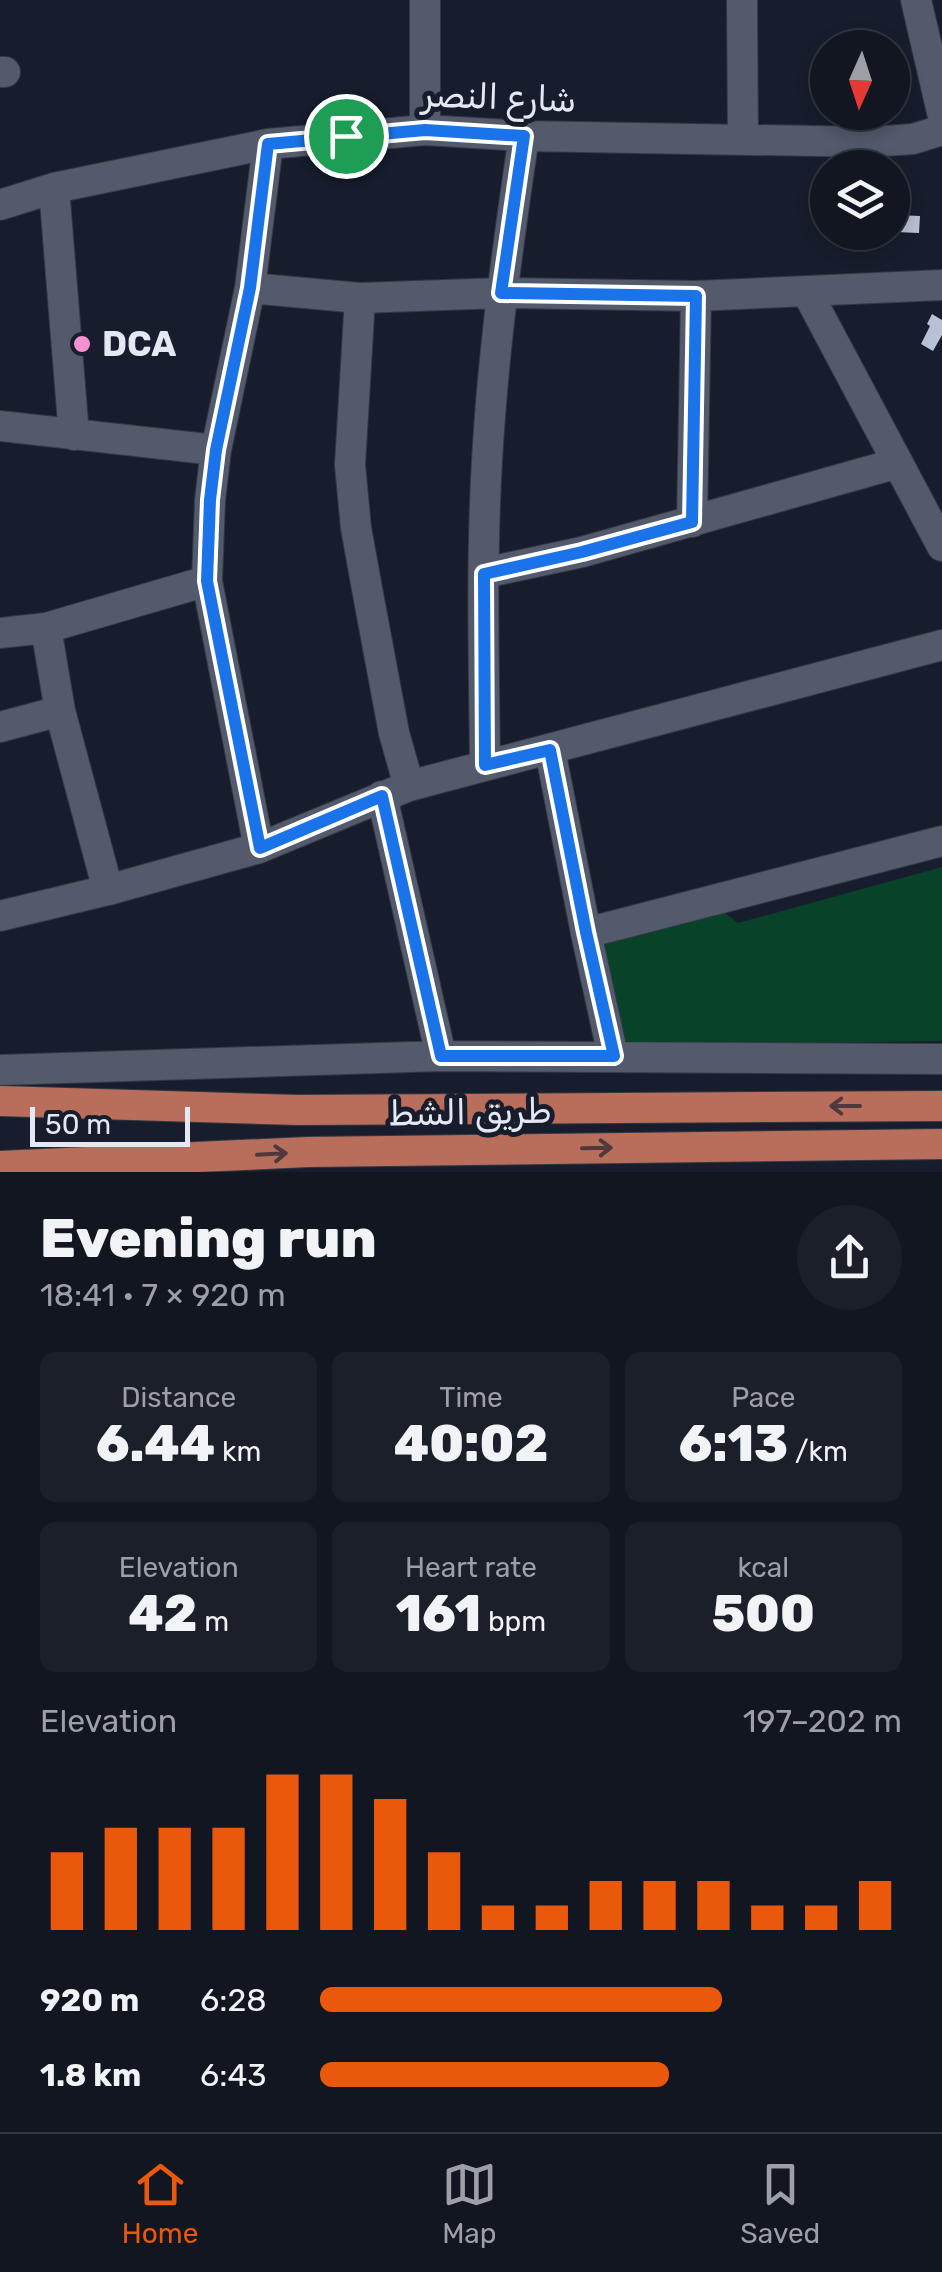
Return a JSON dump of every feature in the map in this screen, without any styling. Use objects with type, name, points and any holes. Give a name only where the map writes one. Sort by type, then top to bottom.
[{"type":"main road","name":"طريق الشط","points":[[0,1100],[299,1110],[942,1106]]},
{"type":"main road","name":"طريق الشط","points":[[0,1166],[308,1152],[942,1144]]},
{"type":"street","points":[[425,0],[425,130]]},
{"type":"street","points":[[742,0],[743,140]]},
{"type":"street","points":[[916,0],[942,112]]},
{"type":"street","name":"شارع النصر","points":[[0,205],[54,188],[268,144],[425,130],[524,136],[871,142],[913,139],[942,130]]},
{"type":"street","points":[[485,765],[487,460],[501,293],[524,136]]},
{"type":"street","points":[[260,848],[207,581],[216,450],[250,288],[268,144]]},
{"type":"street","points":[[54,188],[74,434]]},
{"type":"street","points":[[250,288],[360,298],[501,293],[696,296],[942,285]]},
{"type":"street","points":[[807,292],[942,546]]},
{"type":"street","points":[[692,522],[696,296]]},
{"type":"street","points":[[360,298],[350,464],[356,528],[394,733],[396,791],[441,1056]]},
{"type":"street","points":[[0,426],[216,450]]},
{"type":"street","points":[[484,574],[582,552],[898,463]]},
{"type":"street","points":[[0,633],[46,628],[207,581]]},
{"type":"street","points":[[46,628],[60,711],[108,890]]},
{"type":"street","points":[[0,916],[260,848],[396,791],[485,765],[942,645]]},
{"type":"street","points":[[0,727],[60,711]]},
{"type":"street","points":[[550,750],[614,1056]]},
{"type":"street","points":[[586,932],[942,840]]},
{"type":"street","points":[[0,1070],[441,1056],[942,1059]]},
{"type":"green space","points":[[942,867],[942,1041],[628,1045],[616,1035],[596,941],[721,910],[738,923]]},
{"type":"building","points":[[910,216],[920,216],[919,233],[910,233]]},
{"type":"building","points":[[932,314],[942,320],[942,335],[933,351],[921,344]]},
{"type":"place","name":"DCA","points":[[82,344]]},
{"type":"route","points":[[425,130],[524,136],[501,293],[696,296],[692,522],[484,574],[485,765],[550,750],[614,1056],[441,1056],[382,796],[260,848],[207,581],[216,450],[250,288],[268,144],[346,136],[425,130]]}]
